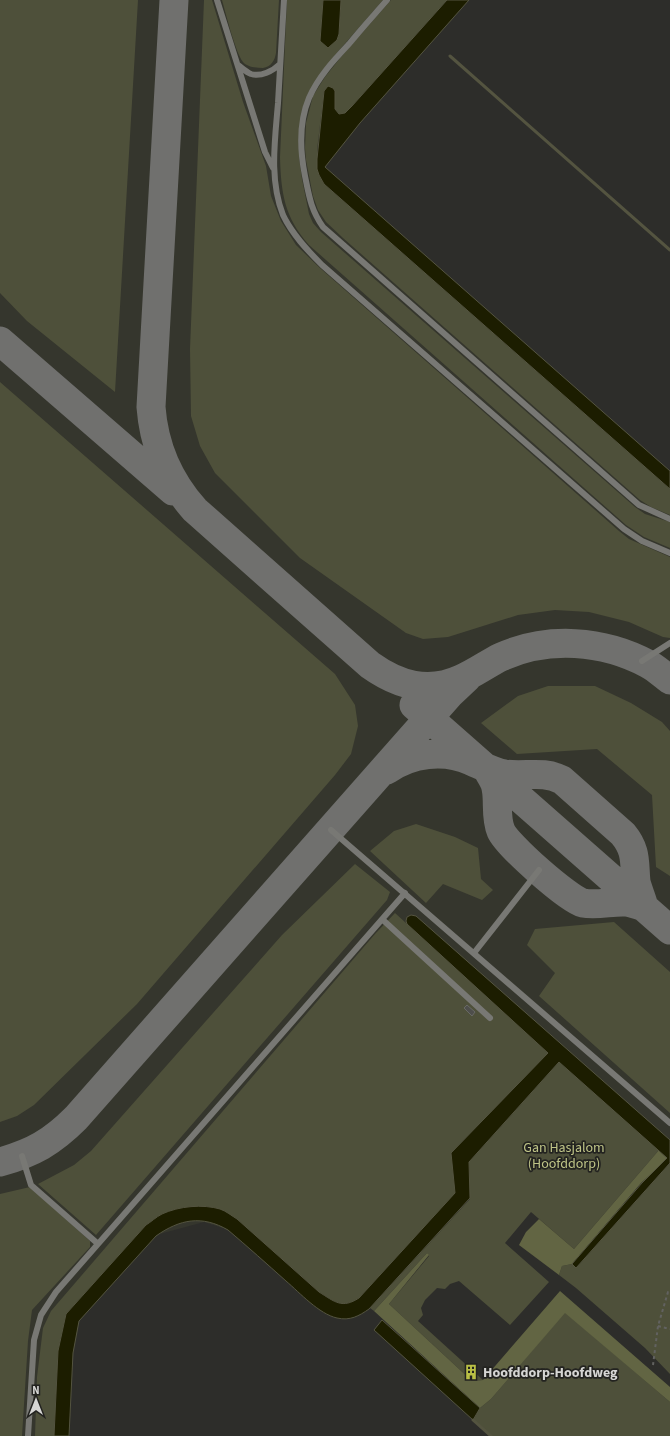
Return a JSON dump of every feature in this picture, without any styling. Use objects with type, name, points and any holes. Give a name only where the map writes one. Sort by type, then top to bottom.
[{"type":"lane","points":[[217,0],[265,152],[274,169]]},
{"type":"lane","points":[[284,0],[274,169],[279,200],[283,214],[291,229],[304,247],[322,265],[624,529],[642,541],[670,553]]},
{"type":"lane","points":[[387,0],[334,60],[309,98],[304,117],[302,148],[303,166],[310,203],[315,216],[323,227],[639,505],[670,520]]},
{"type":"lane","points":[[237,64],[251,74],[263,74],[274,70],[280,64]]},
{"type":"lane","points":[[642,661],[670,644]]},
{"type":"lane","points":[[331,830],[670,1123]]},
{"type":"lane","points":[[474,953],[539,870]]},
{"type":"lane","points":[[28,1436],[34,1340],[41,1315],[56,1292],[97,1243],[383,920],[405,893]]},
{"type":"lane","points":[[383,920],[490,1018]]},
{"type":"lane","points":[[22,1156],[31,1185],[97,1243]]},
{"type":"path","points":[[652,1365],[658,1326],[668,1292],[670,1293]]},
{"type":"path","points":[[658,1326],[670,1329]]},
{"type":"shaded area","points":[[0,0],[445,0],[318,140],[323,175],[670,488],[670,1155],[558,1059],[463,1156],[463,1192],[239,1233],[204,1222],[156,1235],[69,1333],[62,1436],[0,1436]]},
{"type":"shaded area","points":[[323,0],[341,0],[339,34],[337,40],[328,48],[320,41]]},
{"type":"shaded area","points":[[447,0],[469,0],[360,123],[325,167],[670,471],[670,489],[324,184],[319,175],[317,169],[317,159],[324,91],[328,86],[333,88],[335,91],[335,109],[339,114],[345,113]]},
{"type":"shaded area","points":[[411,915],[416,916],[670,1140],[670,1163],[576,1268],[572,1264],[642,1183],[667,1158],[559,1062],[469,1162],[470,1198],[369,1309],[358,1316],[342,1319],[330,1316],[323,1312],[228,1230],[218,1225],[209,1222],[191,1221],[174,1226],[156,1236],[79,1321],[73,1353],[69,1436],[54,1436],[58,1351],[66,1314],[146,1225],[160,1215],[176,1209],[199,1206],[213,1207],[227,1212],[237,1219],[319,1292],[334,1301],[343,1304],[359,1298],[455,1193],[451,1153],[548,1053],[407,924],[407,917]]},
{"type":"shaded area","points":[[659,1150],[668,1158],[641,1183],[572,1264],[562,1266],[559,1275],[519,1245],[526,1232],[539,1219],[574,1249]]},
{"type":"shaded area","points":[[427,1253],[429,1255],[389,1304],[472,1381],[483,1380],[560,1291],[670,1387],[670,1402],[565,1313],[491,1399],[480,1408],[374,1311]]},
{"type":"shaded area","points":[[382,1320],[480,1408],[473,1420],[374,1330]]},
{"type":"green space","points":[[0,0],[138,0],[115,392],[27,321],[0,293]]},
{"type":"green space","points":[[204,0],[212,0],[243,102],[266,166],[271,196],[281,221],[296,245],[320,268],[619,531],[629,539],[670,557],[670,638],[663,637],[629,622],[589,612],[555,610],[518,615],[448,637],[423,639],[406,633],[300,558],[215,473],[200,446],[191,416],[190,349]]},
{"type":"green space","points":[[222,0],[279,0],[276,53],[274,61],[270,65],[263,68],[249,66],[243,62],[234,41]]},
{"type":"green space","points":[[287,0],[323,0],[320,41],[337,40],[339,34],[341,0],[383,0],[335,55],[307,97],[299,157],[309,214],[313,223],[321,232],[635,507],[645,514],[670,522],[670,548],[644,537],[626,525],[309,245],[301,235],[289,214],[281,182],[280,157]]},
{"type":"green space","points":[[391,0],[447,0],[345,113],[339,114],[335,109],[335,91],[333,88],[328,87],[324,91],[317,150],[319,175],[324,184],[670,489],[670,515],[651,507],[640,500],[343,238],[326,222],[318,210],[313,196],[305,148],[306,123],[313,96],[325,77],[341,57]]},
{"type":"green space","points":[[0,382],[335,674],[355,705],[358,726],[351,754],[335,775],[137,1004],[34,1105],[17,1116],[0,1122]]},
{"type":"green space","points":[[548,686],[595,686],[631,703],[662,722],[670,731],[670,876],[656,867],[652,795],[597,749],[517,754],[481,723],[518,696]]},
{"type":"green space","points":[[416,824],[455,837],[478,848],[481,879],[493,890],[482,900],[443,884],[426,903],[370,851],[394,831]]},
{"type":"green space","points":[[355,864],[390,892],[387,900],[96,1235],[38,1184],[74,1165],[91,1151],[282,935]]},
{"type":"green space","points":[[395,913],[549,1053],[451,1153],[456,1193],[359,1298],[343,1304],[334,1301],[319,1292],[237,1219],[207,1206],[180,1208],[162,1214],[146,1225],[66,1314],[58,1351],[54,1436],[35,1436],[37,1377],[43,1328],[51,1311],[375,934]]},
{"type":"green space","points":[[614,922],[670,972],[670,1113],[539,996],[555,973],[527,945],[535,929]]},
{"type":"green space","name":"Gan Hasjalom (Hoofddorp)","points":[[559,1062],[659,1150],[574,1249],[531,1212],[505,1243],[549,1282],[510,1325],[459,1281],[450,1284],[445,1289],[437,1288],[425,1300],[421,1308],[423,1315],[418,1321],[483,1380],[472,1381],[389,1304],[429,1256],[427,1253],[374,1311],[370,1308],[470,1199],[469,1162]]},
{"type":"green space","points":[[670,1163],[670,1374],[645,1348],[559,1275],[562,1266],[572,1264],[577,1267]]},
{"type":"green space","points":[[30,1187],[90,1241],[90,1247],[32,1310],[28,1341],[22,1436],[0,1436],[0,1194]]},
{"type":"green space","points":[[565,1312],[670,1402],[670,1436],[491,1436],[473,1420],[480,1408],[491,1399]]},
{"type":"building","points":[[467,1005],[475,1012],[472,1016],[464,1008]]},
{"type":"waterway","points":[[450,56],[670,250]]},
{"type":"waterway","points":[[473,1420],[491,1436]]},
{"type":"taxiway","points":[[174,0],[151,407],[155,436],[159,450],[170,475],[186,499],[195,510],[370,665],[391,678],[414,685],[437,686],[449,684],[466,677],[501,657],[519,650],[537,646],[575,644],[613,650],[631,656],[648,664],[670,680]]},
{"type":"taxiway","points":[[0,341],[173,491]]},
{"type":"taxiway","points":[[0,1162],[12,1159],[41,1146],[59,1134],[76,1118],[450,694],[467,678]]},
{"type":"taxiway","points":[[414,705],[670,930]]},
{"type":"taxiway","points":[[387,770],[406,760],[439,754],[461,757],[505,774],[541,774],[562,780],[623,834],[631,846],[635,863],[636,882],[644,907]]},
{"type":"taxiway","points":[[487,769],[494,780],[497,793],[498,820],[501,831],[514,848],[539,871],[565,892],[583,903],[594,904],[626,902],[644,907]]},
{"type":"place","name":"Hoofddorp-Hoofdweg","points":[[471,1372]]}]
